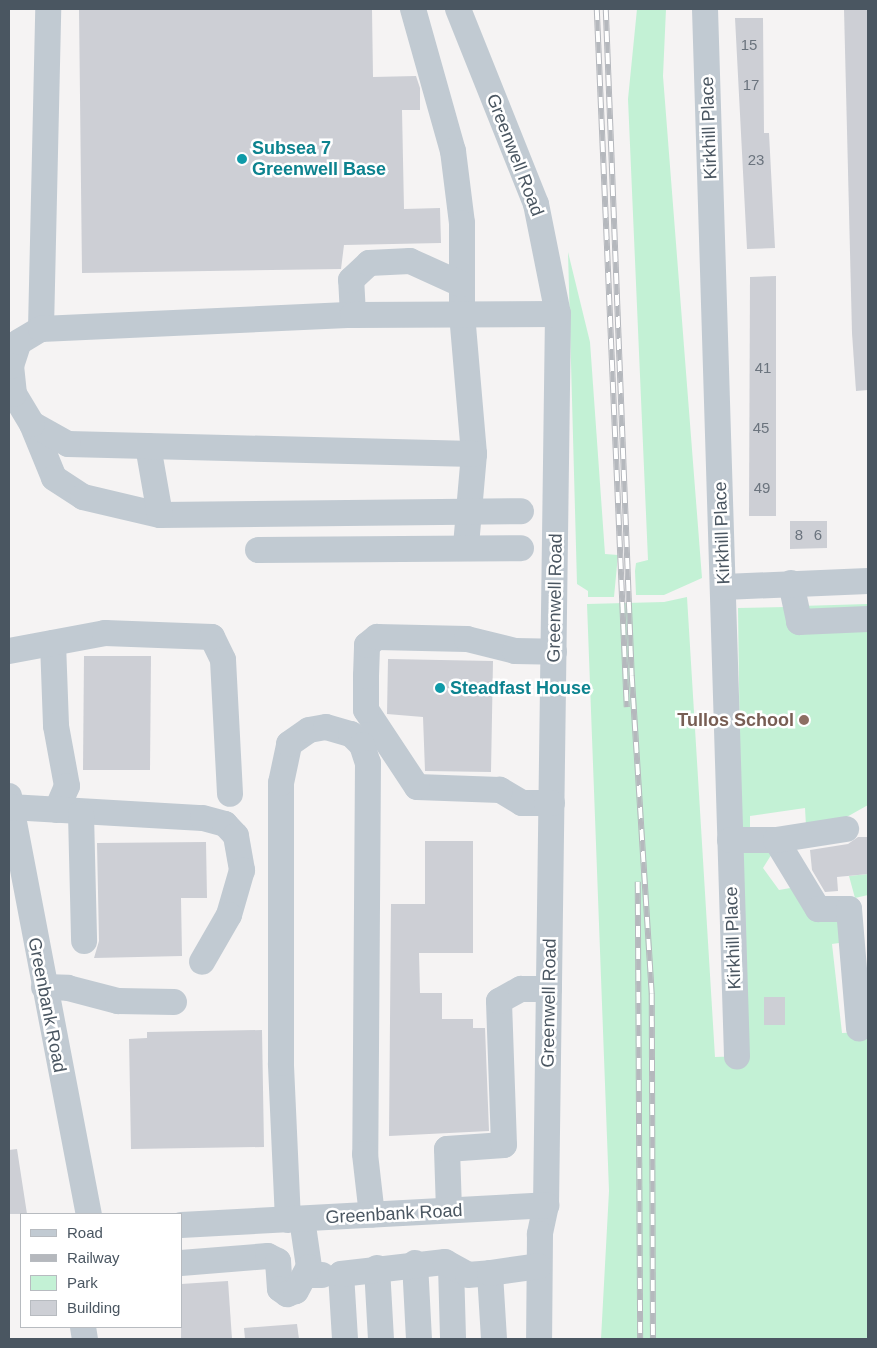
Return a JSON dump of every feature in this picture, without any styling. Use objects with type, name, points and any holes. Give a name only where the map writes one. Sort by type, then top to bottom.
[{"type":"street","points":[[41,329],[48,9]]},
{"type":"street","points":[[414,9],[453,151],[462,223],[462,314],[474,454],[466,546]]},
{"type":"street","name":"Greenwell Road","points":[[458,9],[536,204],[558,314],[546,1204],[539,1266],[539,1339]]},
{"type":"street","name":"Kirkhill Place","points":[[705,9],[737,1057]]},
{"type":"street","points":[[353,315],[351,280],[369,263],[410,261],[461,284]]},
{"type":"street","points":[[521,511],[160,515],[83,497],[54,478],[32,424],[14,394],[11,366],[18,342],[41,329],[353,315],[558,314]]},
{"type":"street","points":[[32,424],[68,444],[474,454]]},
{"type":"street","points":[[148,446],[160,515]]},
{"type":"street","points":[[258,550],[466,546],[521,548]]},
{"type":"street","points":[[724,587],[868,580]]},
{"type":"street","points":[[791,583],[799,622],[868,619]]},
{"type":"street","points":[[9,651],[105,633],[212,637],[223,660],[230,794]]},
{"type":"street","points":[[552,803],[522,803],[500,790],[416,787],[366,710],[366,676],[367,645],[377,637],[466,639],[515,651],[554,652]]},
{"type":"street","points":[[53,643],[56,726],[67,786],[84,941]]},
{"type":"street","points":[[372,1215],[365,1154],[368,763],[362,744],[351,734],[326,727],[309,730],[289,744],[281,783],[281,1082],[295,1220],[309,1267],[313,1275],[341,1274],[415,1264],[451,1266],[468,1275],[539,1266]]},
{"type":"street","points":[[10,802],[69,812],[203,818],[225,824],[236,836],[242,870],[229,915],[202,962]]},
{"type":"street","name":"Greenbank Road","points":[[10,802],[12,840],[44,987],[89,1213]]},
{"type":"street","points":[[730,840],[776,840],[846,830]]},
{"type":"street","points":[[776,840],[818,909],[862,910],[859,1029]]},
{"type":"street","points":[[44,987],[68,988],[118,1001],[174,1002]]},
{"type":"street","points":[[449,1210],[447,1149],[504,1145],[499,1001],[521,989],[549,989]]},
{"type":"street","name":"Greenbank Road","points":[[182,1225],[295,1220],[546,1204]]},
{"type":"street","points":[[182,1263],[268,1256],[278,1261],[280,1289],[287,1294],[296,1291],[309,1267]]},
{"type":"street","points":[[415,1264],[419,1339]]},
{"type":"street","points":[[451,1266],[453,1339]]},
{"type":"street","points":[[378,1268],[381,1339]]},
{"type":"street","points":[[490,1273],[494,1339]]},
{"type":"street","points":[[341,1274],[345,1339]]},
{"type":"green space","points":[[637,9],[666,9],[663,76],[702,578],[664,595],[636,595],[636,563],[648,560],[628,99]]},
{"type":"green space","points":[[568,252],[590,342],[605,554],[618,555],[614,597],[588,597],[588,591],[577,584]]},
{"type":"green space","points":[[687,597],[715,1057],[745,1056],[741,845],[773,852],[763,868],[779,890],[796,887],[842,921],[846,942],[832,944],[842,1033],[868,1032],[868,1339],[601,1339],[609,1191],[587,604],[664,602]]},
{"type":"green space","points":[[868,604],[868,614],[802,614],[800,606]]},
{"type":"green space","points":[[786,607],[868,629],[868,805],[836,823],[806,826],[805,808],[750,816],[750,831],[741,832],[738,608]]},
{"type":"green space","points":[[868,874],[868,895],[855,898],[849,876]]},
{"type":"building","name":"Subsea 7 Greenwell Base","points":[[79,9],[372,9],[373,77],[416,76],[420,88],[420,110],[402,110],[404,209],[440,208],[441,243],[344,245],[341,269],[82,273]]},
{"type":"building","points":[[844,9],[868,9],[868,390],[856,391],[852,333]]},
{"type":"building","points":[[735,18],[763,18],[764,133],[769,133],[775,248],[747,249]]},
{"type":"building","points":[[776,276],[776,516],[749,516],[750,277]]},
{"type":"building","points":[[790,521],[827,521],[827,548],[790,549]]},
{"type":"building","points":[[84,656],[151,656],[150,770],[83,770]]},
{"type":"building","name":"Steadfast House","points":[[388,659],[493,661],[491,772],[425,771],[423,717],[387,714]]},
{"type":"building","points":[[858,837],[868,837],[868,874],[837,877],[838,891],[825,892],[812,870],[810,850],[848,844]]},
{"type":"building","points":[[425,841],[473,841],[473,953],[419,953],[420,993],[442,993],[442,1019],[473,1019],[473,1028],[485,1028],[489,1131],[389,1136],[391,904],[425,904]]},
{"type":"building","points":[[206,842],[207,898],[181,898],[182,956],[94,958],[99,941],[97,843]]},
{"type":"building","points":[[764,997],[785,997],[785,1025],[764,1025]]},
{"type":"building","points":[[262,1030],[264,1147],[131,1149],[129,1039],[147,1038],[147,1032]]},
{"type":"building","points":[[17,1149],[27,1213],[9,1214],[9,1150]]},
{"type":"building","points":[[228,1281],[232,1339],[181,1339],[182,1284]]},
{"type":"building","points":[[297,1324],[299,1339],[245,1339],[244,1328]]},
{"type":"railway","points":[[597,9],[627,707]]},
{"type":"railway","points":[[606,9],[632,676],[652,994],[653,1339]]},
{"type":"railway","points":[[638,882],[640,1339]]},
{"type":"place","name":"Subsea 7 Greenwell Base","points":[[242,159]]},
{"type":"place","name":"Steadfast House","points":[[440,688]]},
{"type":"place","name":"Tullos School","points":[[804,720]]}]
